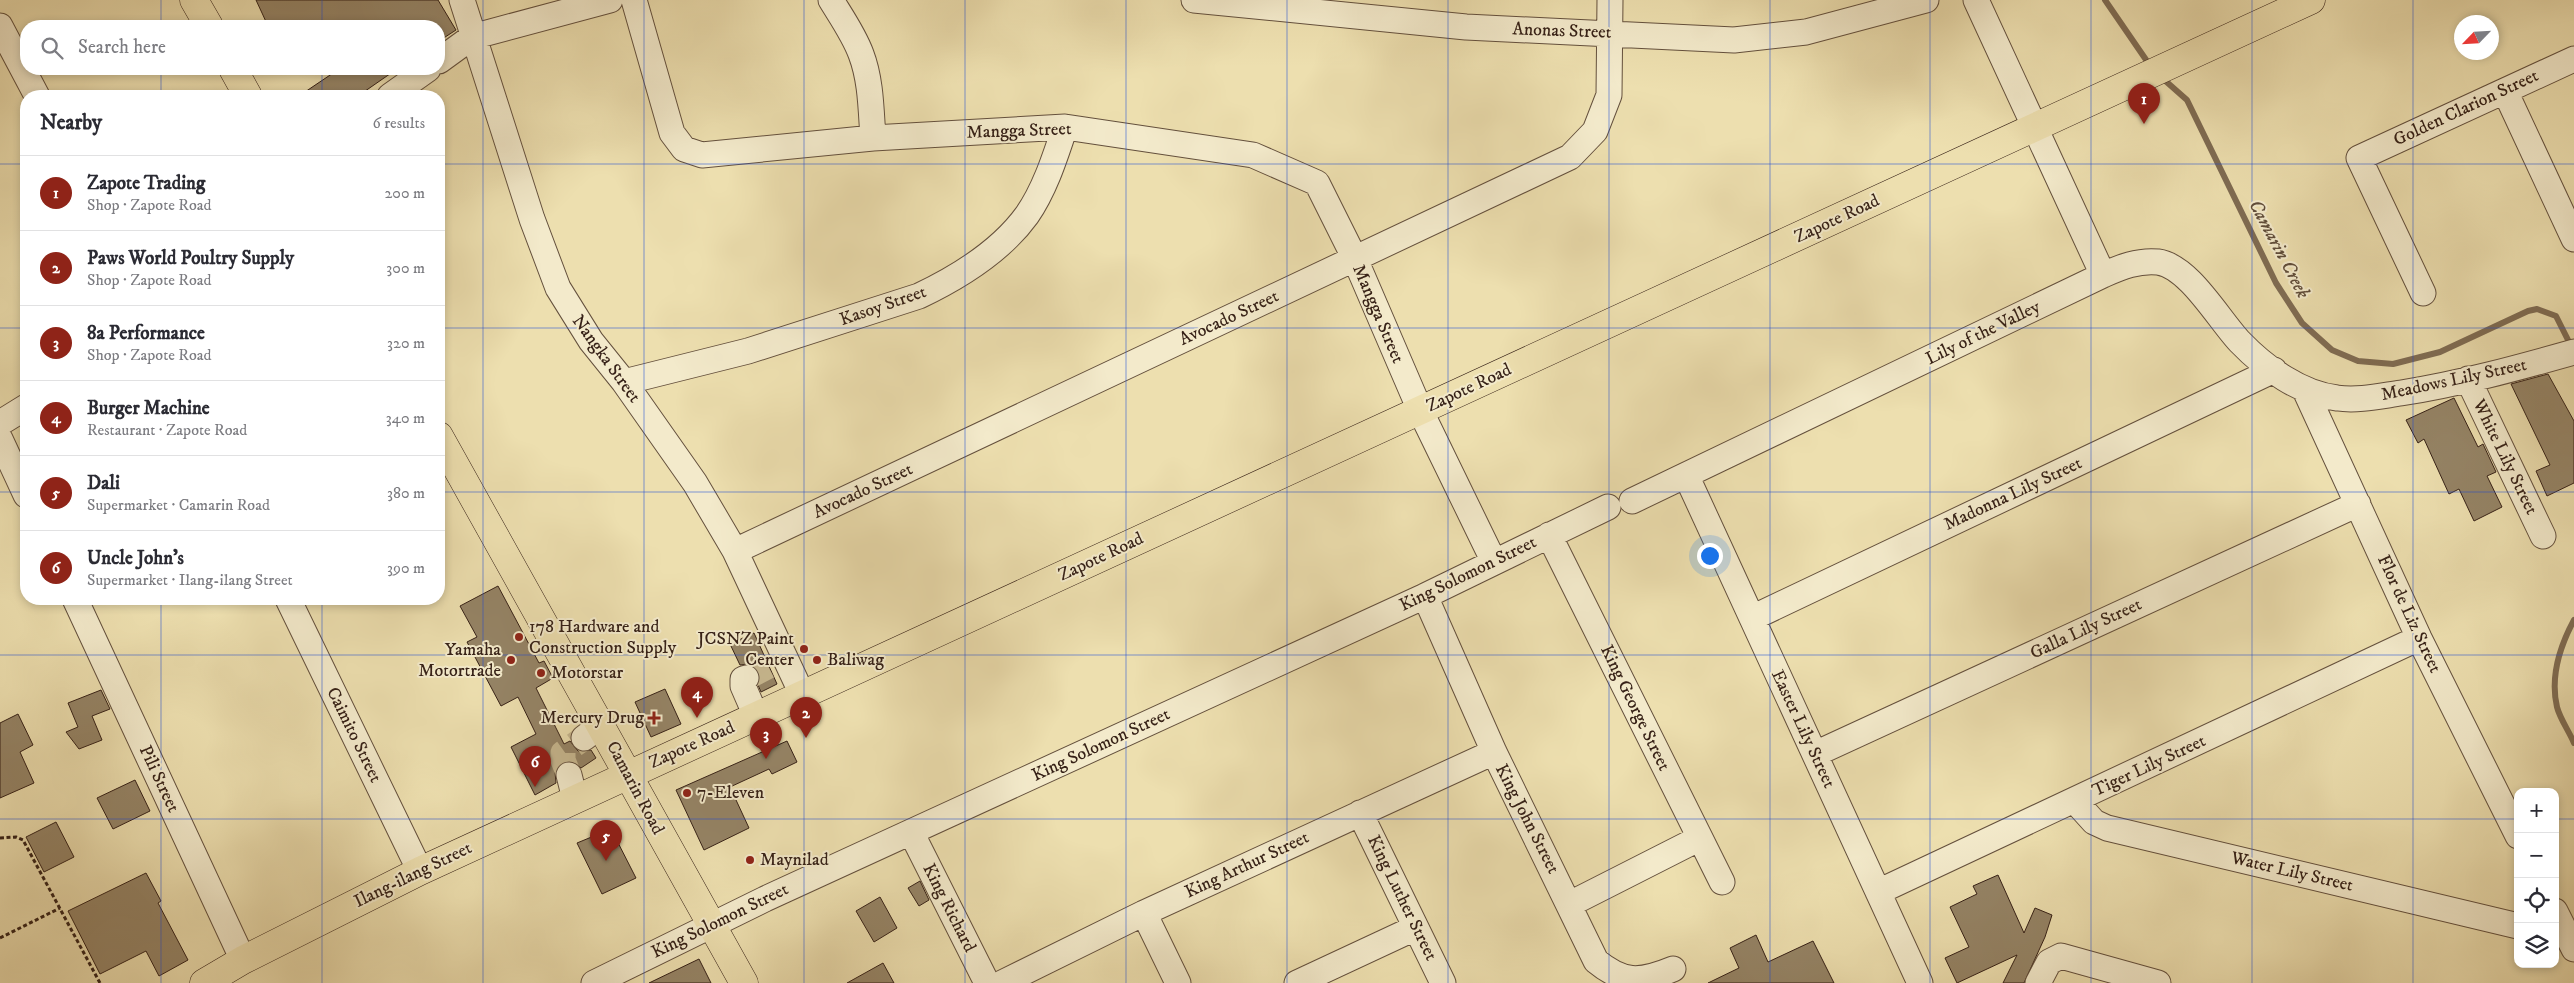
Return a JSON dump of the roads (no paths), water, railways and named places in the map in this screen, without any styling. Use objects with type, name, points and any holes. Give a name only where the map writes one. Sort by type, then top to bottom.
[{"type":"main road","points":[[194,0],[206,20]]},
{"type":"main road","name":"Zapote Road","points":[[627,774],[2311,0]]},
{"type":"main road","points":[[236,75],[245,90]]},
{"type":"main road","name":"Camarin Road","points":[[445,448],[592,732],[627,774],[744,983]]},
{"type":"main road","name":"Ilang-ilang Street","points":[[204,983],[243,960],[420,871],[572,787],[627,774]]},
{"type":"street","name":"Nangka Street","points":[[462,0],[472,37],[532,219],[558,288],[581,326],[624,382],[695,483],[735,551],[778,662],[802,694]]},
{"type":"street","points":[[445,57],[472,37],[610,0]]},
{"type":"street","name":"Mangga Street","points":[[634,0],[672,134],[684,149],[702,155],[873,138],[1065,127],[1253,155],[1317,183],[1355,259],[1420,410],[1494,562]]},
{"type":"street","points":[[831,0],[853,36],[862,56],[869,87],[873,138]]},
{"type":"street","name":"Anonas Street","points":[[1194,0],[1466,27],[1734,40],[1806,32],[1926,0]]},
{"type":"street","name":"Avocado Street","points":[[735,551],[1570,157],[1595,130],[1609,95],[1610,0]]},
{"type":"street","points":[[1976,0],[2103,275]]},
{"type":"street","points":[[0,26],[20,64]]},
{"type":"street","name":"Golden Clarion Street","points":[[2423,293],[2359,158],[2574,59]]},
{"type":"street","points":[[26,75],[34,90]]},
{"type":"street","points":[[398,90],[420,75]]},
{"type":"street","points":[[2505,91],[2574,238]]},
{"type":"street","name":"Kasoy Street","points":[[624,382],[748,351],[919,296],[944,284],[998,246],[1026,216],[1041,191],[1065,127]]},
{"type":"street","name":"Lily of the Valley","points":[[1632,501],[2103,275],[2125,265],[2141,262],[2159,262],[2175,268],[2190,281],[2241,344],[2274,370],[2305,390]]},
{"type":"street","name":"Meadows Lily Street","points":[[2305,390],[2337,398],[2368,398],[2429,388],[2565,355]]},
{"type":"street","name":"Madonna Lily Street","points":[[1752,618],[2274,370]]},
{"type":"street","name":"White Lily Street","points":[[2468,379],[2543,536]]},
{"type":"street","name":"Flor de Liz Street","points":[[2305,390],[2420,638],[2517,833]]},
{"type":"street","points":[[0,423],[20,411]]},
{"type":"street","points":[[0,439],[20,482]]},
{"type":"street","name":"Easter Lily Street","points":[[1686,475],[1920,983]]},
{"type":"street","name":"Galla Lily Street","points":[[1815,754],[2358,504]]},
{"type":"street","name":"King Solomon Street","points":[[594,983],[710,925],[1425,596],[1608,506]]},
{"type":"street","name":"King George Street","points":[[1549,535],[1722,882]]},
{"type":"street","name":"King John Street","points":[[1425,596],[1494,752],[1570,904],[1596,961],[1608,976],[1618,982],[1635,983],[1673,969]]},
{"type":"street","name":"Pili Street","points":[[78,605],[243,960]]},
{"type":"street","name":"Caimito Street","points":[[291,605],[420,871]]},
{"type":"street","name":"Tiger Lily Street","points":[[1878,892],[2420,638]]},
{"type":"street","points":[[746,678],[742,682],[743,686],[756,716]]},
{"type":"street","name":"King Arthur Street","points":[[1002,983],[1144,913],[1494,752]]},
{"type":"street","name":"Water Lily Street","points":[[2075,801],[2094,822],[2107,828],[2514,925]]},
{"type":"street","name":"King Luther Street","points":[[1360,813],[1443,983]]},
{"type":"street","name":"King Richard","points":[[912,832],[988,983]]},
{"type":"street","points":[[1570,904],[1700,838]]},
{"type":"street","points":[[1144,913],[1178,983]]},
{"type":"street","points":[[2558,923],[2574,949]]},
{"type":"street","points":[[1297,983],[1415,928]]},
{"type":"street","points":[[2038,983],[2049,962],[2054,958],[2062,956],[2094,975],[2158,983]]},
{"type":"waterway","name":"Camarin Creek","points":[[2105,0],[2151,67]]},
{"type":"waterway","name":"Camarin Creek","points":[[2161,77],[2187,100],[2276,283],[2302,323],[2332,350],[2358,361],[2393,364],[2440,352],[2528,311],[2537,309],[2556,316],[2572,348]]},
{"type":"waterway","name":"Camarin Creek","points":[[2574,620],[2564,640],[2555,684],[2558,712],[2574,743]]},
{"type":"tunnel","points":[[746,678],[769,666]]},
{"type":"tunnel","points":[[569,775],[563,760],[563,753],[584,738]]},
{"type":"place","name":"Zapote Trading","points":[[2144,124]]},
{"type":"place","name":"178 Hardware and Construction Supply","points":[[519,637]]},
{"type":"place","name":"JCSNZ Paint Center","points":[[804,649]]},
{"type":"place","name":"Yamaha Motortrade","points":[[511,660]]},
{"type":"place","name":"Baliwag","points":[[817,660]]},
{"type":"place","name":"Motorstar","points":[[541,673]]},
{"type":"place","name":"Mercury Drug","points":[[654,718]]},
{"type":"place","name":"Burger Machine","points":[[697,718]]},
{"type":"place","name":"Paws World Poultry Supply","points":[[806,738]]},
{"type":"place","name":"8a Performance","points":[[766,759]]},
{"type":"place","name":"Uncle John's","points":[[535,787]]},
{"type":"place","name":"7-Eleven","points":[[687,793]]},
{"type":"place","name":"Maynilad","points":[[750,860]]},
{"type":"place","name":"Dali","points":[[606,861]]}]
